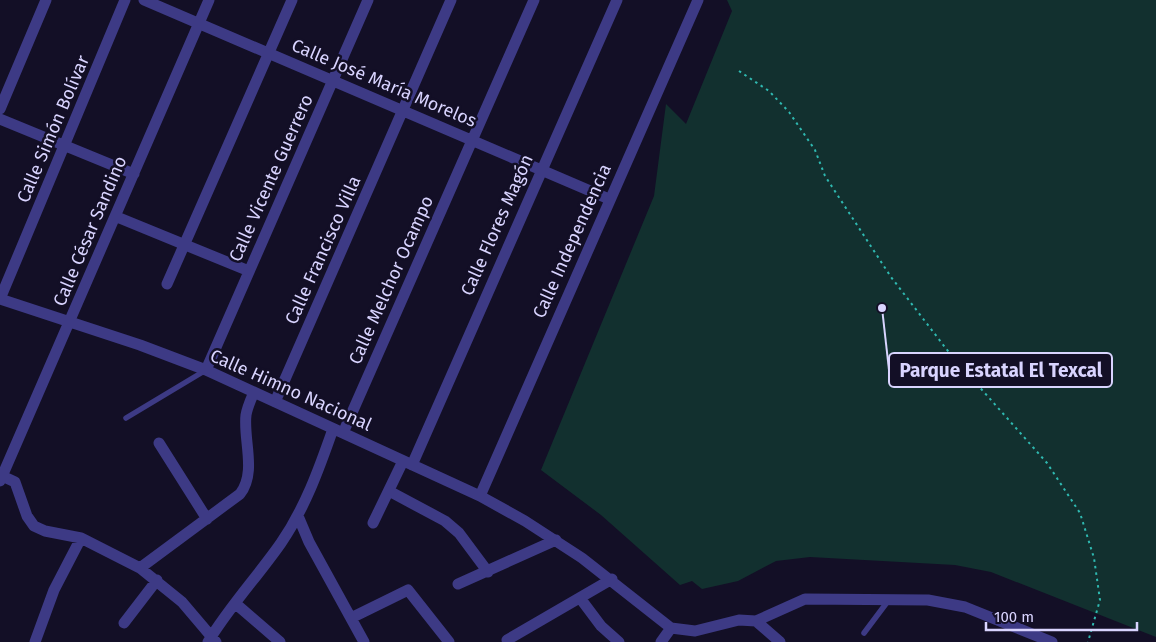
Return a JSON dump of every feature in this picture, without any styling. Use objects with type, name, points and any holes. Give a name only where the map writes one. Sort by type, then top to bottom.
[{"type":"street","points":[[0,109],[46,0]]},
{"type":"street","name":"Calle Simón Bolívar","points":[[0,299],[125,0]]},
{"type":"street","name":"Calle José María Morelos","points":[[144,0],[610,199]]},
{"type":"street","name":"Calle César Sandino","points":[[1,478],[209,0]]},
{"type":"street","points":[[167,284],[292,0]]},
{"type":"street","name":"Calle Vicente Guerrero","points":[[206,370],[368,0]]},
{"type":"street","name":"Calle Francisco Villa","points":[[275,402],[451,0]]},
{"type":"street","name":"Calle Melchor Ocampo","points":[[212,640],[298,516],[472,140],[534,0]]},
{"type":"street","name":"Calle Flores Magón","points":[[373,523],[388,491],[407,463],[617,0]]},
{"type":"street","name":"Calle Independencia","points":[[480,496],[698,0]]},
{"type":"street","points":[[0,119],[134,174]]},
{"type":"street","points":[[116,217],[249,271]]},
{"type":"street","name":"Calle Himno Nacional","points":[[0,299],[140,345],[206,370],[480,496],[556,540],[612,579],[671,628]]},
{"type":"street","points":[[140,568],[240,494],[246,486],[248,471],[246,415],[254,392]]},
{"type":"street","points":[[159,443],[207,518]]},
{"type":"street","points":[[1,478],[16,482],[27,516],[34,526],[45,531],[81,538],[140,568],[182,602],[212,640]]},
{"type":"street","points":[[388,491],[445,521],[459,533],[488,572]]},
{"type":"street","points":[[298,516],[309,542],[364,642]]},
{"type":"street","points":[[35,642],[54,590],[81,538]]},
{"type":"street","points":[[458,584],[556,540]]},
{"type":"street","points":[[507,640],[612,579]]},
{"type":"street","points":[[124,623],[157,580]]},
{"type":"street","points":[[351,618],[408,590],[449,642]]},
{"type":"street","points":[[580,598],[601,626],[620,642]]},
{"type":"street","points":[[661,642],[671,628],[695,631],[739,620],[756,621],[805,599],[928,600],[965,606],[1050,642]]},
{"type":"street","points":[[236,604],[280,642]]},
{"type":"street","points":[[756,621],[780,642]]},
{"type":"lane","points":[[126,418],[206,370]]},
{"type":"lane","points":[[864,633],[889,600]]},
{"type":"path","points":[[738,71],[769,91],[789,112],[815,150],[824,176],[891,277],[951,355],[1047,463],[1080,513],[1094,558],[1100,600],[1088,642]]},
{"type":"green space","points":[[727,0],[1156,0],[1156,637],[991,572],[955,565],[810,557],[776,561],[738,581],[702,589],[692,581],[680,585],[601,515],[541,470],[654,196],[666,104],[686,124],[732,11]]},
{"type":"place","name":"Parque Estatal El Texcal","points":[[882,308]]}]
